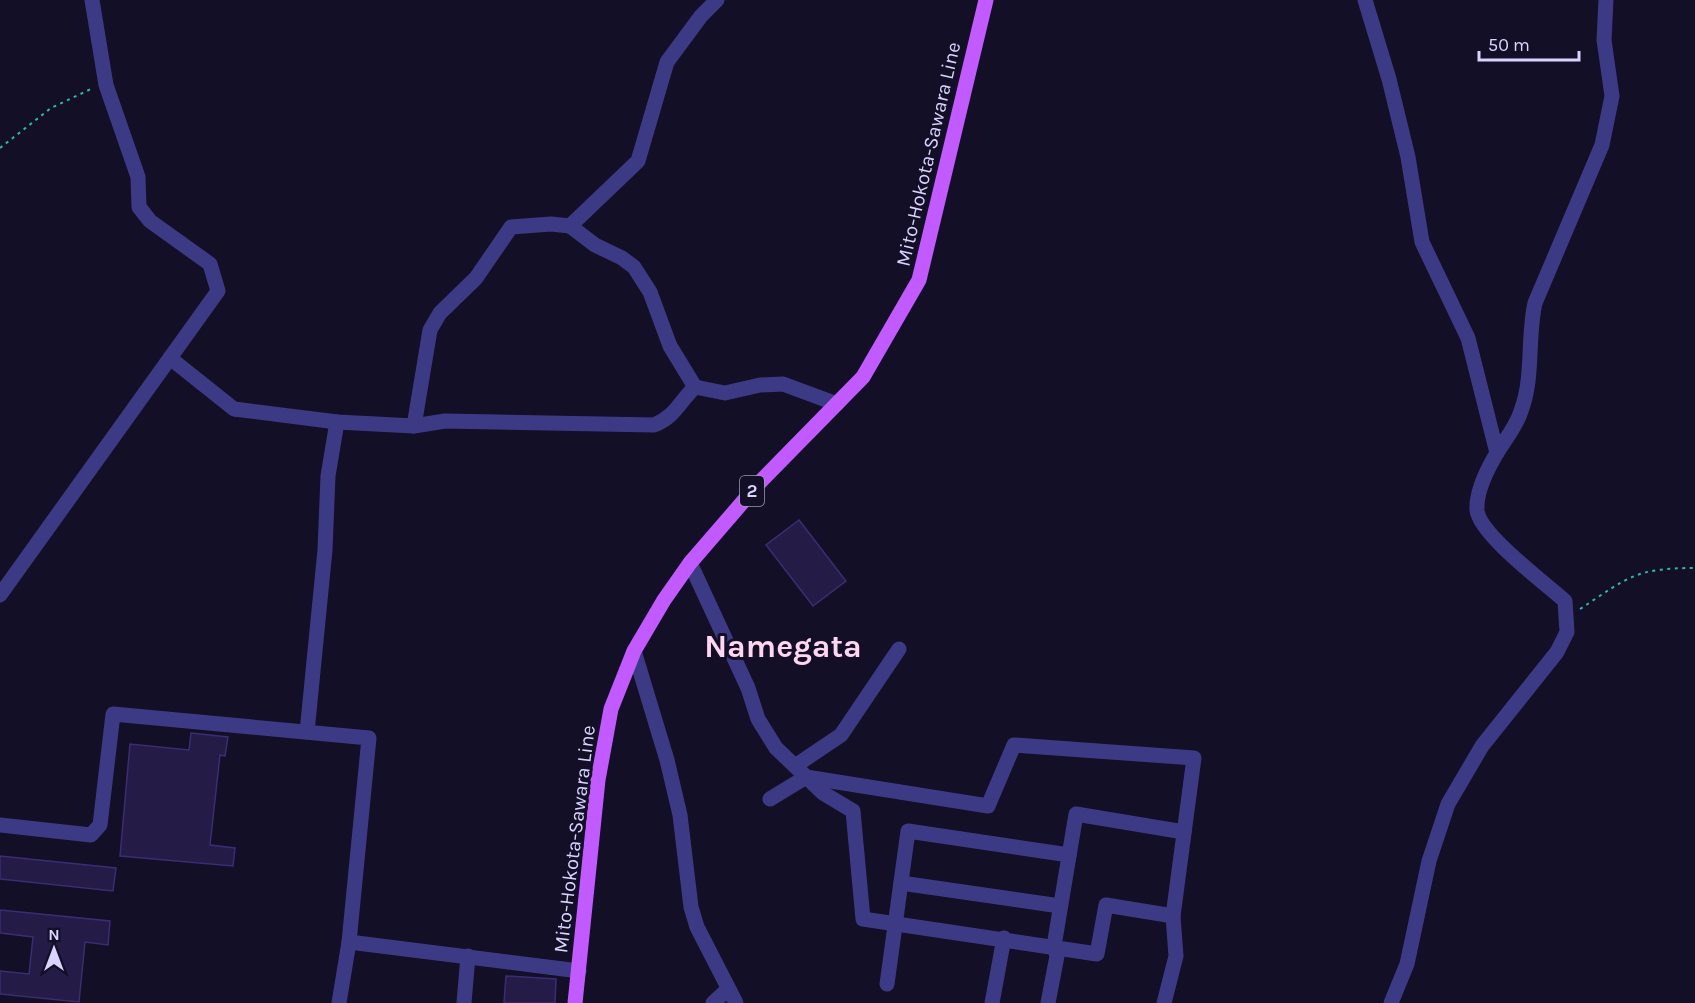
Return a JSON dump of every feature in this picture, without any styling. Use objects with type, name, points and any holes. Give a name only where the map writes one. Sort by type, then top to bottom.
[{"type":"main road","name":"Mito-Hokota-Sawara Line","points":[[575,1003],[598,780],[611,709],[634,651],[664,600],[690,563],[760,482],[863,377],[919,280],[986,0]]},
{"type":"street","points":[[0,595],[218,291],[210,264],[150,221],[139,207],[138,177],[106,85],[92,0]]},
{"type":"street","points":[[570,226],[638,161],[667,62],[701,16],[717,0]]},
{"type":"street","points":[[1365,0],[1389,79],[1408,157],[1422,242],[1468,338],[1497,453]]},
{"type":"street","points":[[1391,1003],[1407,964],[1429,861],[1448,804],[1482,746],[1557,652],[1568,632],[1565,601],[1491,536],[1477,511],[1481,487],[1497,453],[1521,413],[1527,390],[1530,326],[1535,303],[1602,145],[1612,96],[1604,40],[1606,0]]},
{"type":"street","points":[[414,426],[430,330],[440,313],[476,278],[511,227],[551,224],[570,226],[595,245],[622,258],[634,267],[651,292],[670,346],[695,387],[725,393],[760,385],[783,384],[837,404]]},
{"type":"street","points":[[170,358],[234,409],[337,422],[414,426],[445,421],[654,425],[667,420],[677,411],[695,387]]},
{"type":"street","points":[[307,732],[325,550],[328,476],[337,422]]},
{"type":"street","points":[[690,563],[748,688],[758,719],[776,747],[823,794],[853,811],[863,919],[1004,938],[1097,954],[1106,905],[1173,916]]},
{"type":"street","points":[[770,799],[841,735],[899,649]]},
{"type":"street","points":[[634,651],[667,760],[680,815],[691,907],[697,927],[727,990],[736,1003]]},
{"type":"street","points":[[0,825],[91,835],[100,825],[113,714],[369,738],[350,942],[339,1003]]},
{"type":"street","points":[[800,772],[988,806],[1014,745],[1194,758],[1173,916],[1176,956],[1164,1003]]},
{"type":"street","points":[[1048,1003],[1057,956],[1054,946],[1076,814],[1184,832]]},
{"type":"street","points":[[887,984],[908,831],[1069,855]]},
{"type":"street","points":[[901,883],[1060,906]]},
{"type":"street","points":[[992,1003],[1004,938]]},
{"type":"street","points":[[350,942],[579,971]]},
{"type":"street","points":[[464,1003],[468,956]]},
{"type":"street","points":[[713,1003],[727,990]]},
{"type":"path","points":[[0,148],[51,108],[76,94],[106,85]]},
{"type":"path","points":[[1568,617],[1635,574],[1660,568],[1695,568]]},
{"type":"building","points":[[799,520],[846,581],[813,606],[766,545]]},
{"type":"building","points":[[191,733],[228,737],[225,756],[220,755],[210,845],[235,848],[233,866],[120,856],[130,744],[189,750]]},
{"type":"building","points":[[0,856],[116,868],[113,891],[0,879]]},
{"type":"building","points":[[0,910],[110,921],[108,945],[85,942],[79,1002],[0,994],[0,971],[29,974],[33,937],[0,933]]},
{"type":"building","points":[[506,976],[556,979],[555,1003],[504,1003]]},
{"type":"district","name":"Namegata","points":[[783,646]]}]
